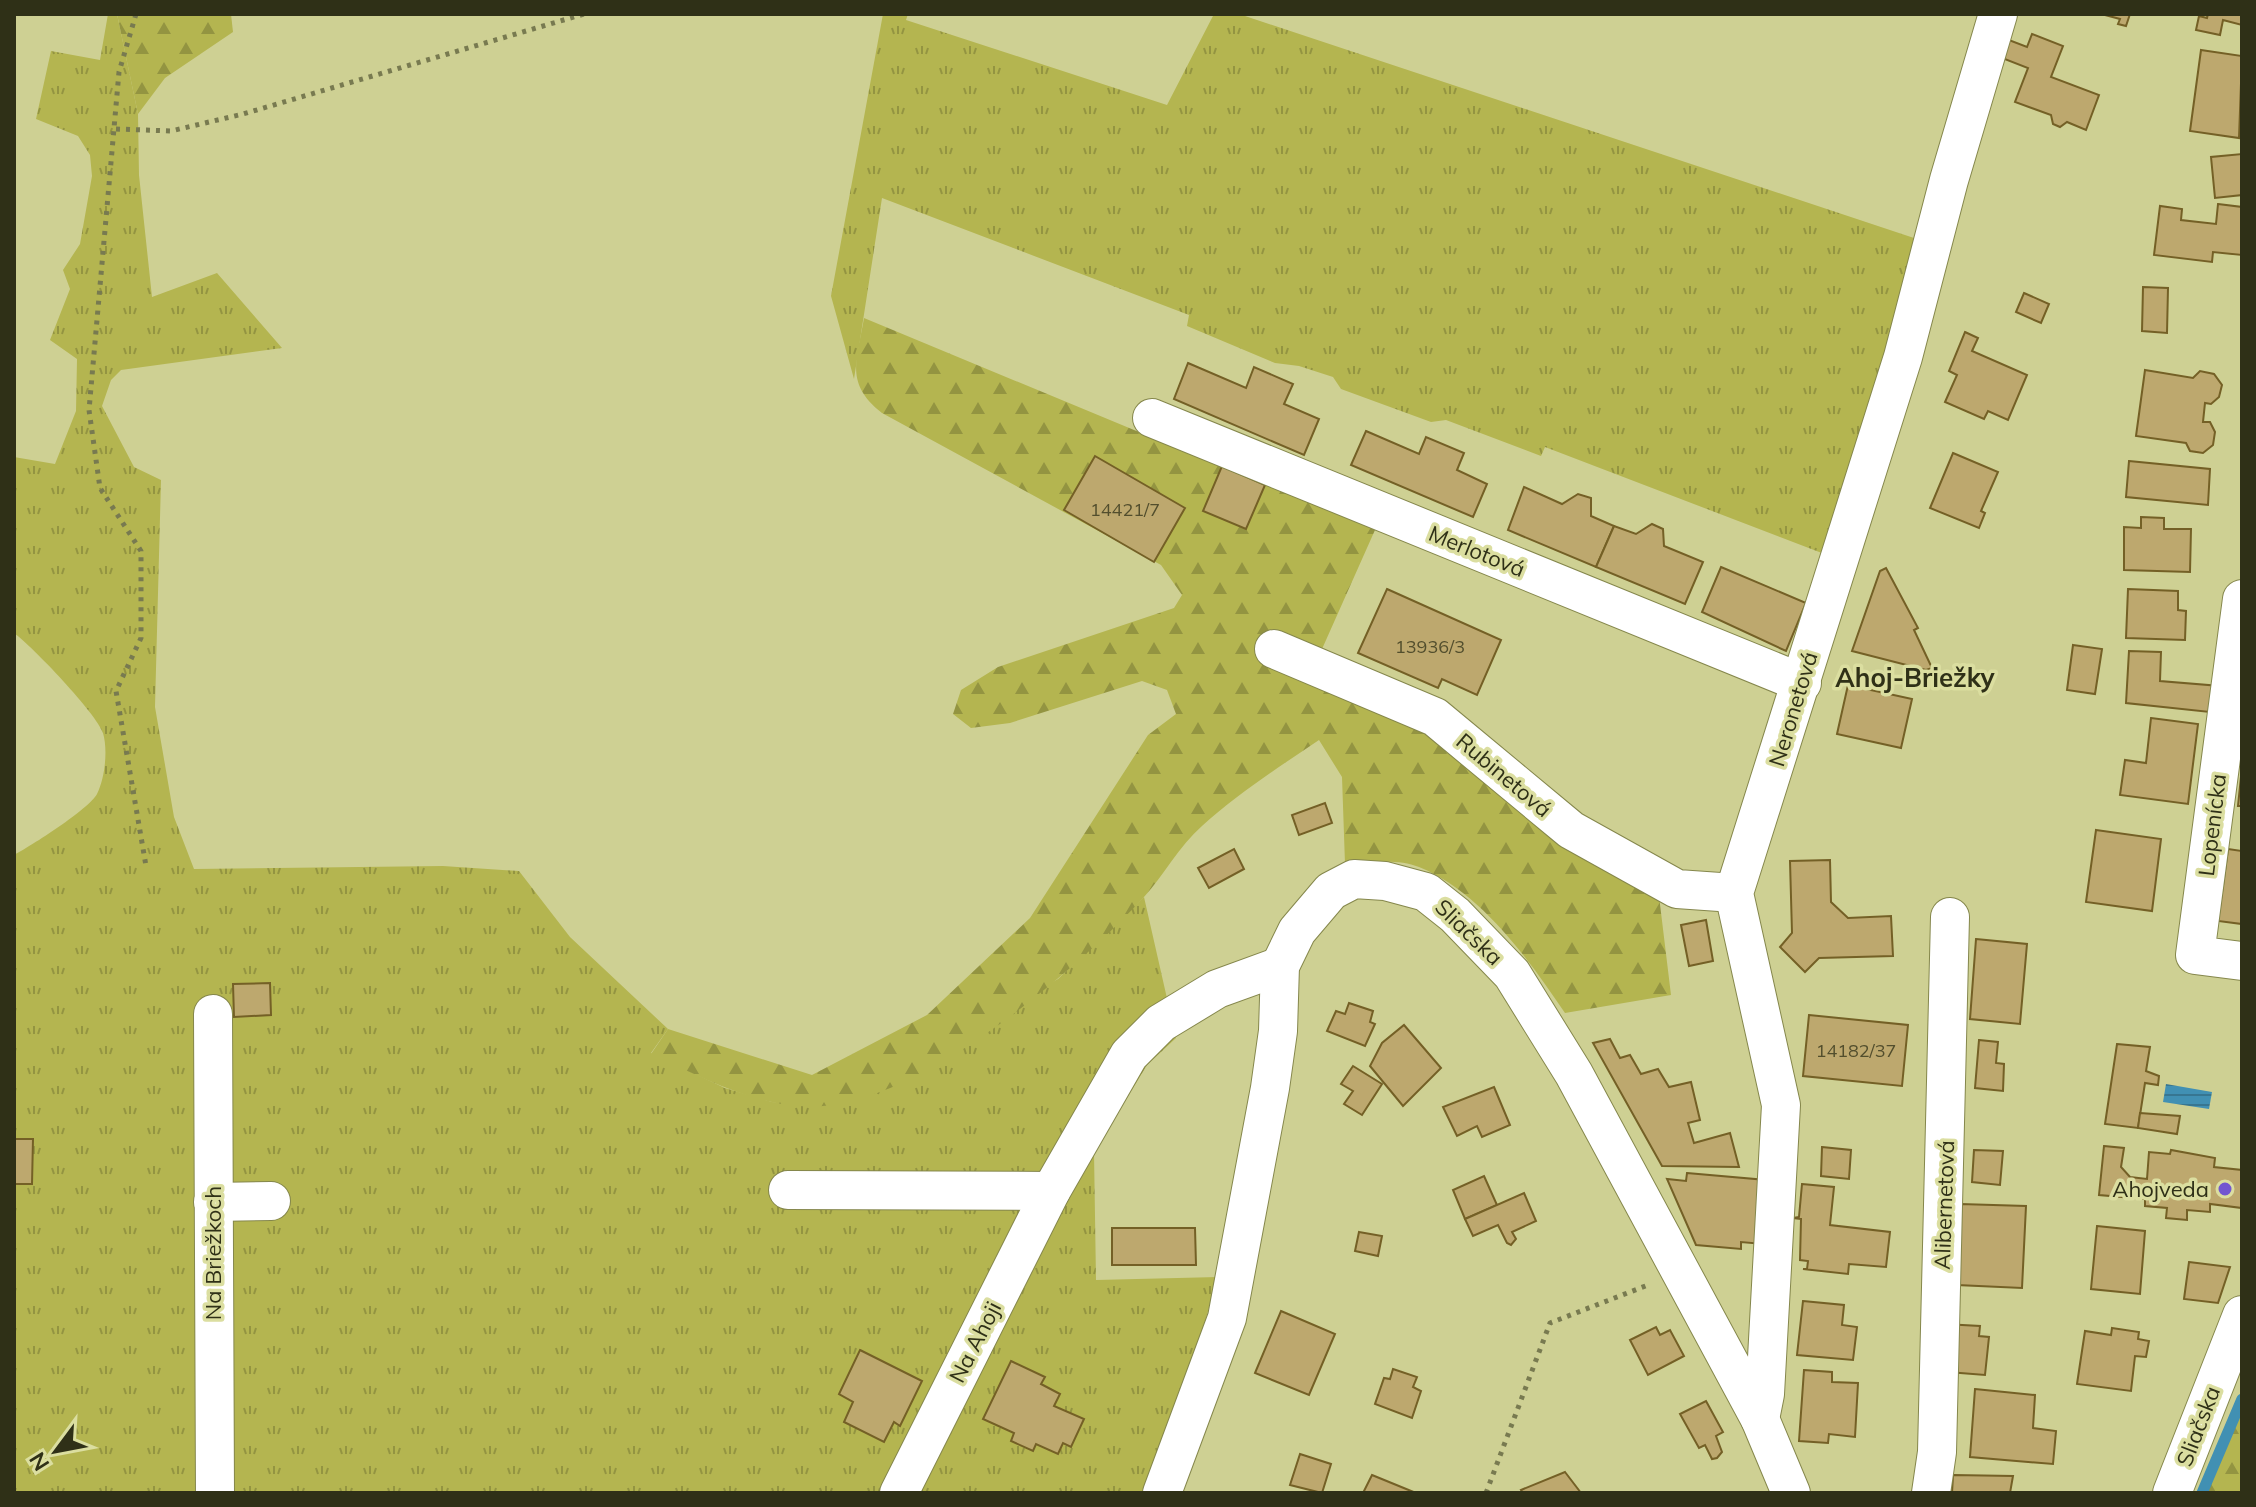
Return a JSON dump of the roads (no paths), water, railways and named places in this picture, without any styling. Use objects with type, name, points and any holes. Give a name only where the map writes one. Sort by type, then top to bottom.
[{"type":"street","name":"Neronetová","points":[[1734,893],[1903,357],[1949,180],[1998,14]]},
{"type":"street","name":"Merlotová","points":[[1152,418],[1802,683]]},
{"type":"street","name":"Lopenícka","points":[[2242,599],[2195,955],[2242,961]]},
{"type":"street","name":"Rubinetová","points":[[1274,649],[1435,717],[1571,830],[1677,889],[1734,893]]},
{"type":"street","name":"Sliačska","points":[[1162,1493],[1227,1318],[1272,1074],[1278,1031],[1280,966],[1297,931],[1331,891],[1354,879],[1385,881],[1426,892],[1455,915],[1512,974],[1541,1016],[1760,1419],[1791,1493]]},
{"type":"street","points":[[1734,893],[1781,1105],[1765,1394],[1760,1419]]},
{"type":"street","name":"Alibernetová","points":[[1931,1493],[1938,1437],[1950,917]]},
{"type":"street","name":"Na Ahoji","points":[[899,1493],[1051,1191],[1129,1055],[1150,1034],[1217,989],[1280,966]]},
{"type":"street","name":"Na Briežkoch","points":[[213,1014],[215,1493]]},
{"type":"street","points":[[788,1190],[1051,1191]]},
{"type":"street","points":[[213,1202],[271,1201]]},
{"type":"street","name":"Sliačska","points":[[2172,1493],[2242,1315]]},
{"type":"water","points":[[2166,1084],[2212,1092],[2209,1109],[2163,1102]]},
{"type":"waterway","points":[[2202,1493],[2242,1399]]},
{"type":"place","name":"Ahojveda","points":[[2225,1189]]},
{"type":"district","name":"Ahoj-Briežky","points":[[1915,677]]}]
